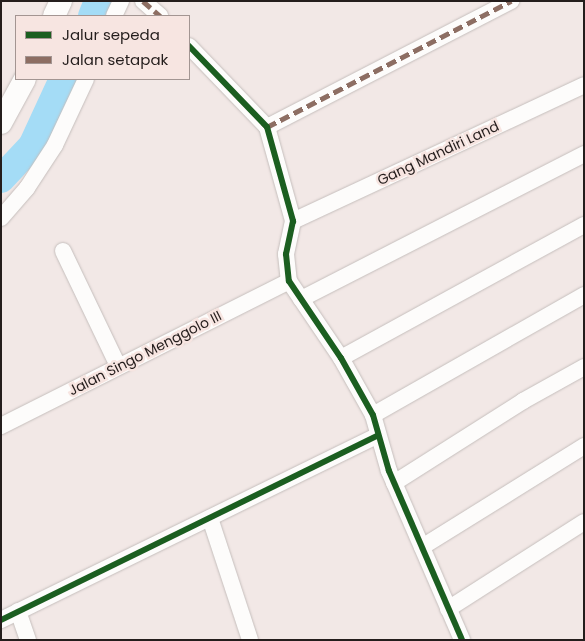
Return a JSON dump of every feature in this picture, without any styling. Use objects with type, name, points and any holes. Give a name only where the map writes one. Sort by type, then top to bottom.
[{"type":"main road","points":[[54,15],[61,1]]},
{"type":"main road","points":[[1,123],[25,80]]},
{"type":"street","points":[[114,15],[121,1]]},
{"type":"street","points":[[143,1],[159,15]]},
{"type":"street","points":[[267,126],[511,1]]},
{"type":"street","points":[[190,47],[267,126],[293,222],[286,254],[289,281],[340,358],[373,415],[394,483],[462,640]]},
{"type":"street","points":[[1,218],[27,188],[55,145],[86,80]]},
{"type":"street","name":"Gang Mandiri Land","points":[[293,222],[584,85]]},
{"type":"street","points":[[301,299],[584,154]]},
{"type":"street","points":[[340,358],[584,225]]},
{"type":"street","points":[[62,251],[118,366]]},
{"type":"street","name":"Jalan Singo Menggolo III","points":[[1,426],[289,281]]},
{"type":"street","points":[[373,415],[584,295]]},
{"type":"street","points":[[394,483],[523,401],[584,367]]},
{"type":"street","points":[[1,620],[378,436]]},
{"type":"street","points":[[422,547],[584,446]]},
{"type":"street","points":[[210,518],[250,640]]},
{"type":"street","points":[[448,609],[584,522]]},
{"type":"street","points":[[18,611],[28,640]]},
{"type":"waterway","points":[[92,15],[98,1]]},
{"type":"waterway","points":[[1,179],[32,146],[63,80]]},
{"type":"marked path","points":[[143,1],[159,15]]},
{"type":"marked path","points":[[263,123],[267,127],[511,1]]},
{"type":"cycle path","points":[[190,47],[267,127],[293,221],[286,254],[289,281],[341,358],[373,415],[389,471],[462,640]]},
{"type":"cycle path","points":[[1,620],[377,436]]}]
